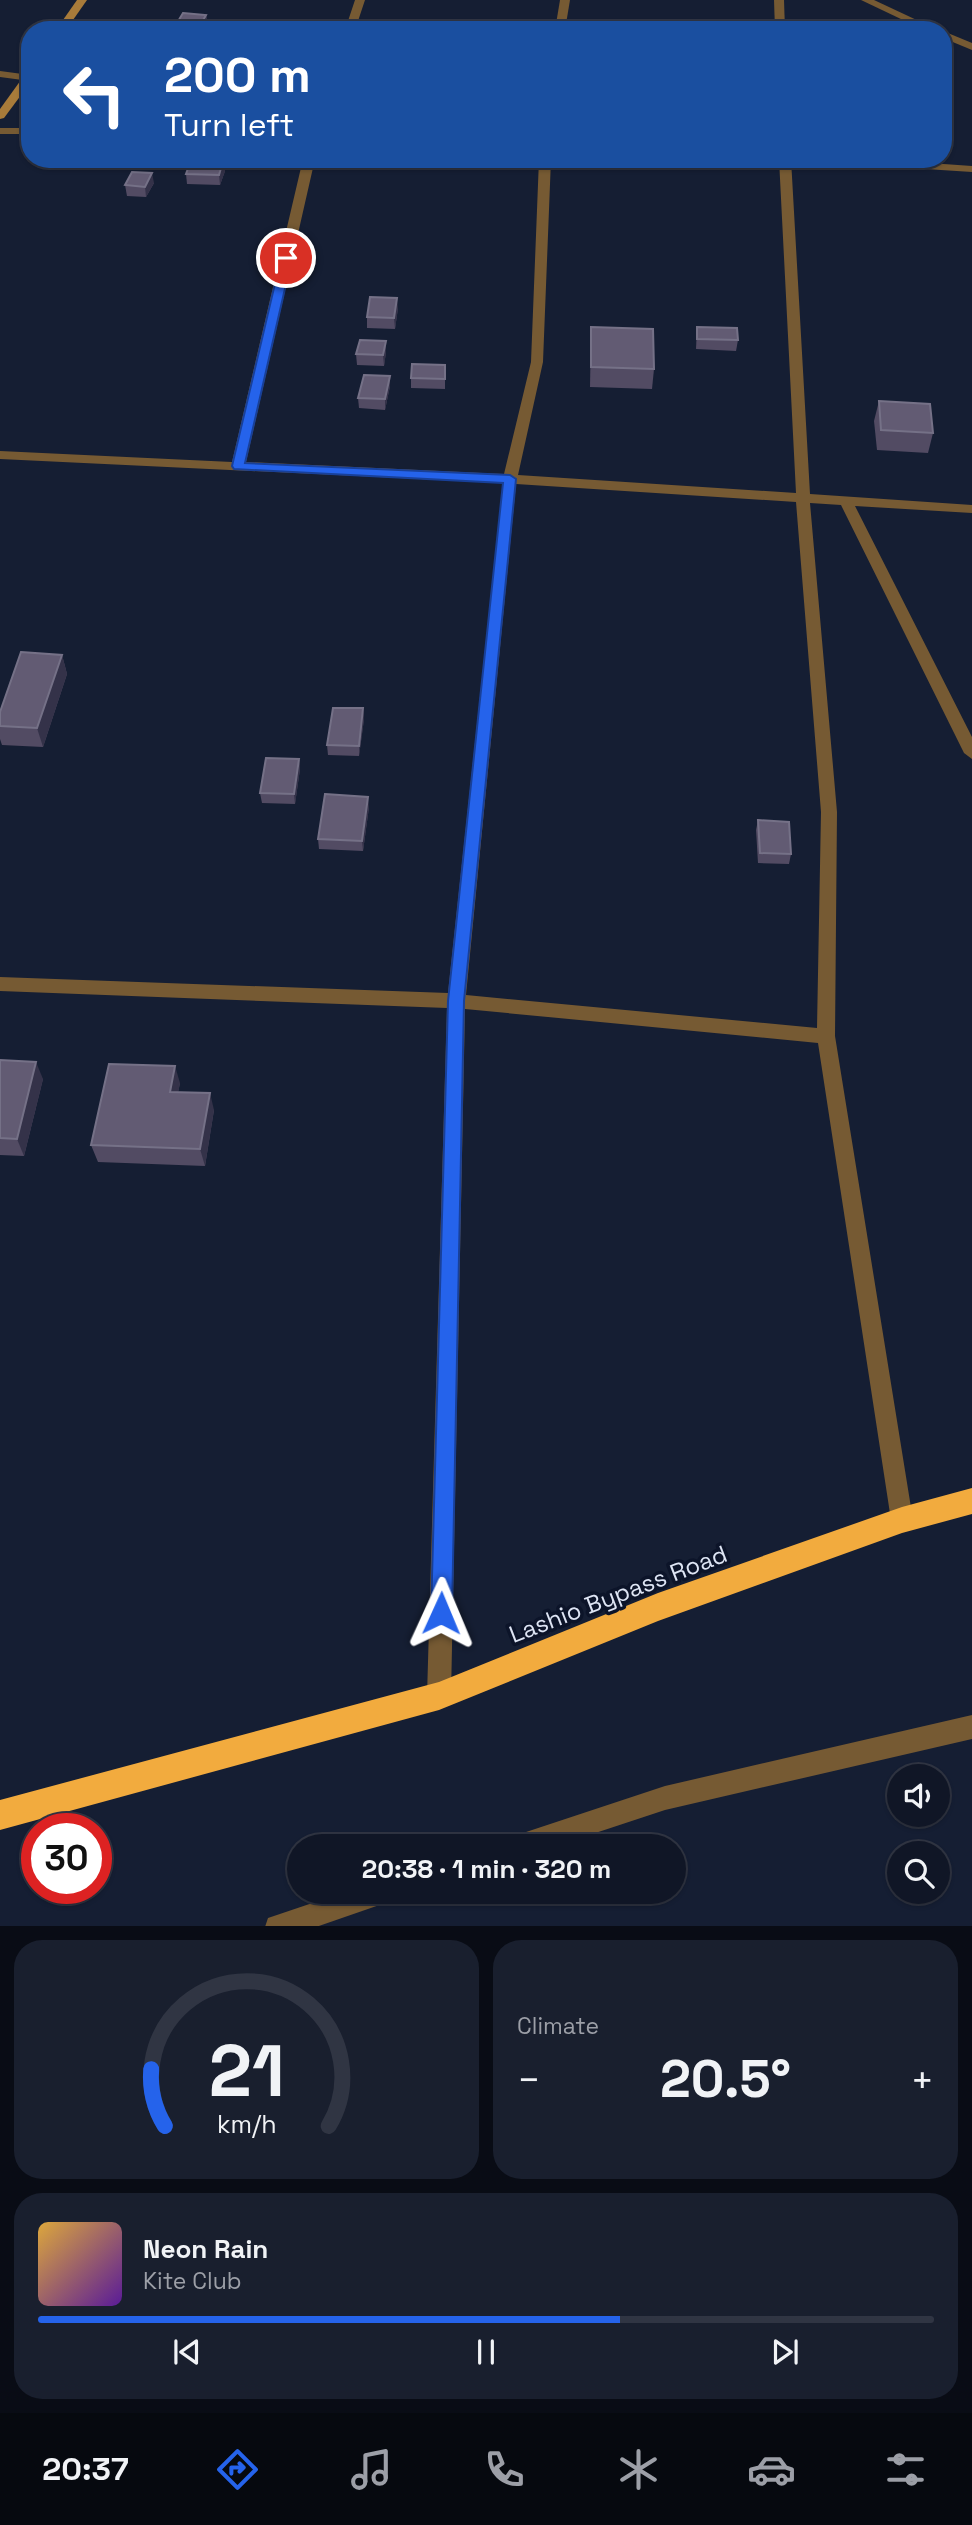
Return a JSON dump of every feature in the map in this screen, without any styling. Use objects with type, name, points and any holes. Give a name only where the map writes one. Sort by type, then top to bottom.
[{"type":"highway","name":"Lashio Bypass Road","points":[[0,1815],[439,1696],[658,1607],[902,1520],[972,1501]]},
{"type":"main road","points":[[67,21],[82,0]]},
{"type":"main road","points":[[0,116],[21,87]]},
{"type":"street","points":[[353,21],[360,0]]},
{"type":"street","points":[[562,21],[565,0]]},
{"type":"street","points":[[779,0],[780,21]]},
{"type":"street","points":[[866,0],[913,21]]},
{"type":"street","points":[[952,38],[972,47]]},
{"type":"street","points":[[0,74],[21,75]]},
{"type":"street","points":[[0,131],[21,131]]},
{"type":"street","points":[[238,466],[307,168]]},
{"type":"street","points":[[439,1696],[456,1001],[510,479],[537,362],[545,168]]},
{"type":"street","points":[[785,168],[803,498],[829,812],[826,1036],[902,1520]]},
{"type":"street","points":[[952,168],[972,169]]},
{"type":"street","points":[[0,455],[510,479],[972,509]]},
{"type":"street","points":[[846,501],[972,753]]},
{"type":"street","points":[[0,984],[456,1001],[826,1036]]},
{"type":"street","points":[[556,1834],[665,1798],[972,1727]]},
{"type":"street","points":[[280,1926],[346,1904]]},
{"type":"building","points":[[183,13],[206,15],[203,21],[178,21]]},
{"type":"building","points":[[188,168],[221,168],[219,175],[186,174]]},
{"type":"building","points":[[132,172],[152,173],[145,187],[125,185]]},
{"type":"building","points":[[370,297],[397,298],[394,318],[367,317]]},
{"type":"building","points":[[591,327],[653,329],[654,369],[591,367]]},
{"type":"building","points":[[697,327],[737,328],[738,340],[697,339]]},
{"type":"building","points":[[360,340],[386,341],[383,355],[356,354]]},
{"type":"building","points":[[412,364],[445,365],[445,379],[411,378]]},
{"type":"building","points":[[364,375],[390,376],[385,399],[358,398]]},
{"type":"building","points":[[879,401],[930,404],[933,433],[881,430]]},
{"type":"building","points":[[21,652],[62,655],[37,728],[0,726],[0,712]]},
{"type":"building","points":[[333,708],[363,708],[359,746],[327,745]]},
{"type":"building","points":[[266,758],[299,759],[294,794],[260,793]]},
{"type":"building","points":[[325,794],[368,797],[362,841],[318,839]]},
{"type":"building","points":[[758,820],[789,822],[791,854],[760,853]]},
{"type":"building","points":[[0,1060],[36,1062],[17,1139],[0,1138]]},
{"type":"building","points":[[109,1064],[175,1066],[170,1092],[210,1093],[200,1149],[91,1145]]},
{"type":"route","points":[[286,258],[238,466],[510,479],[456,1001],[441,1613]]}]
